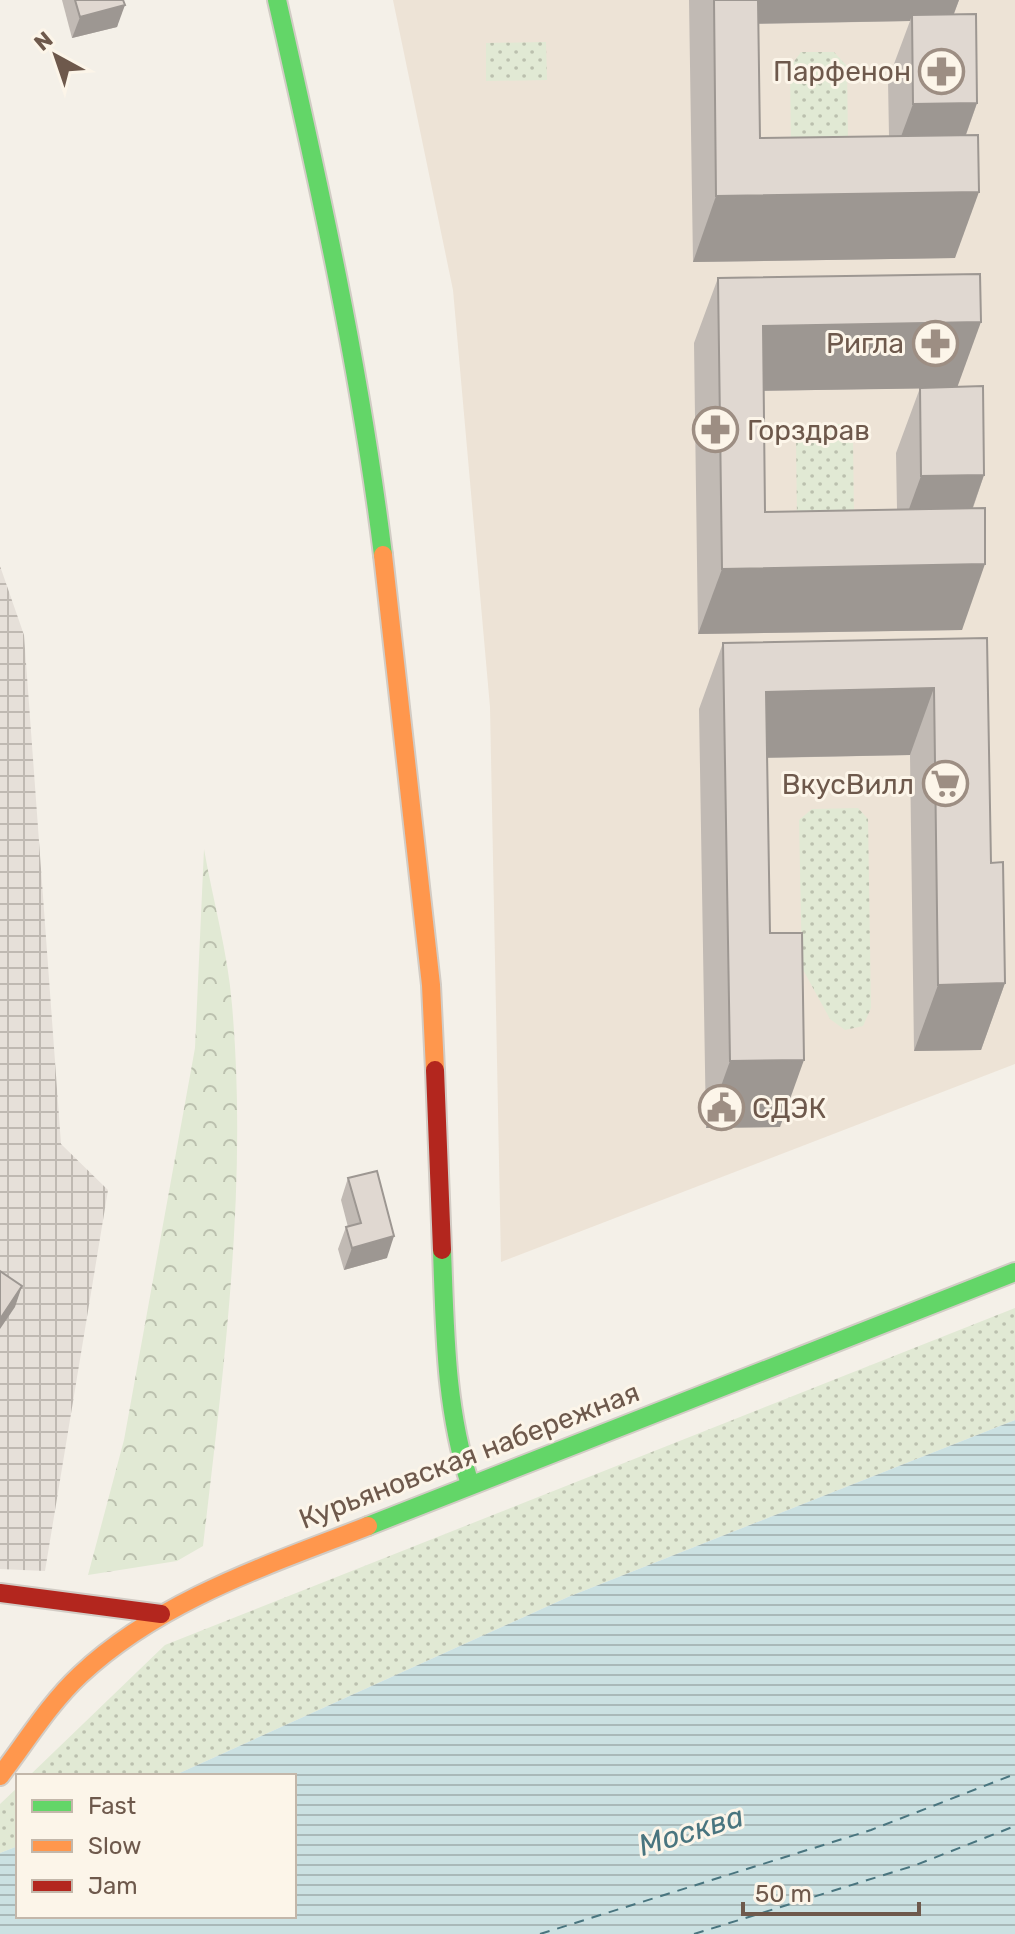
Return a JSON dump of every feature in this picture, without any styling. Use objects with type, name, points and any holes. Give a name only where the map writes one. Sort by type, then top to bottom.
[{"type":"street","points":[[277,0],[335,257],[369,442],[418,835],[431,985],[448,1390],[457,1445],[470,1484]]},
{"type":"street","name":"Курьяновская набережная","points":[[0,1776],[59,1697],[105,1652],[161,1614],[237,1577],[1015,1272]]},
{"type":"street","points":[[0,1593],[161,1614]]},
{"type":"shaded area","points":[[393,0],[1015,0],[1015,1064],[501,1262],[490,707],[453,290]]},
{"type":"shaded area","points":[[0,566],[24,635],[61,1144],[108,1190],[45,1571],[0,1569]]},
{"type":"green space","points":[[546,42],[547,80],[486,81],[486,43]]},
{"type":"green space","points":[[801,52],[834,52],[847,66],[848,145],[791,146],[790,67]]},
{"type":"green space","points":[[807,424],[840,424],[853,438],[854,518],[797,519],[796,439]]},
{"type":"green space","points":[[858,808],[868,819],[871,1008],[863,1026],[845,1030],[830,1019],[802,968],[799,820],[812,809]]},
{"type":"green space","points":[[204,849],[230,986],[237,1140],[226,1344],[203,1546],[177,1561],[88,1575],[124,1440],[195,1048]]},
{"type":"green space","points":[[1015,1308],[1015,1420],[568,1597],[177,1774],[31,1774],[165,1645]]},
{"type":"green space","points":[[16,1789],[16,1847],[0,1853],[0,1804]]},
{"type":"water","name":"Москва","points":[[1015,1420],[1015,1934],[0,1934],[0,1853],[16,1847],[16,1918],[296,1918],[296,1774],[177,1774],[568,1597]]},
{"type":"building","points":[[75,0],[123,0],[125,5],[80,17]]},
{"type":"building","points":[[714,0],[758,0],[760,138],[978,135],[979,192],[716,196]]},
{"type":"building","points":[[976,14],[977,103],[913,104],[912,15]]},
{"type":"building","points":[[980,274],[981,322],[763,326],[765,512],[985,508],[985,564],[722,569],[718,278]]},
{"type":"building","points":[[983,386],[984,475],[921,476],[920,388]]},
{"type":"building","points":[[987,638],[991,863],[1003,862],[1005,983],[938,985],[934,688],[766,692],[770,933],[802,933],[804,1060],[730,1061],[723,643]]},
{"type":"building","points":[[377,1171],[394,1236],[352,1248],[346,1227],[361,1223],[348,1178]]},
{"type":"building","points":[[0,1271],[22,1286],[0,1319]]},
{"type":"ferry route","points":[[540,1934],[871,1830],[1015,1774]]},
{"type":"ferry route","points":[[694,1934],[916,1865],[1015,1826]]},
{"type":"traffic: fast","points":[[277,0],[350,346],[383,555]]},
{"type":"traffic: fast","points":[[442,1250],[451,1398],[470,1484]]},
{"type":"traffic: fast","points":[[368,1526],[1015,1272]]},
{"type":"traffic: slow","points":[[383,555],[431,985],[435,1070]]},
{"type":"traffic: slow","points":[[0,1776],[69,1686],[111,1649],[180,1605],[216,1587],[368,1526]]},
{"type":"traffic: jam","points":[[435,1070],[442,1250]]},
{"type":"traffic: jam","points":[[0,1593],[161,1614]]},
{"type":"place","name":"Парфенон","points":[[942,71]]},
{"type":"place","name":"Ригла","points":[[935,343]]},
{"type":"place","name":"Горздрав","points":[[716,430]]},
{"type":"place","name":"ВкусВилл","points":[[945,784]]},
{"type":"place","name":"СДЭК","points":[[721,1108]]}]
